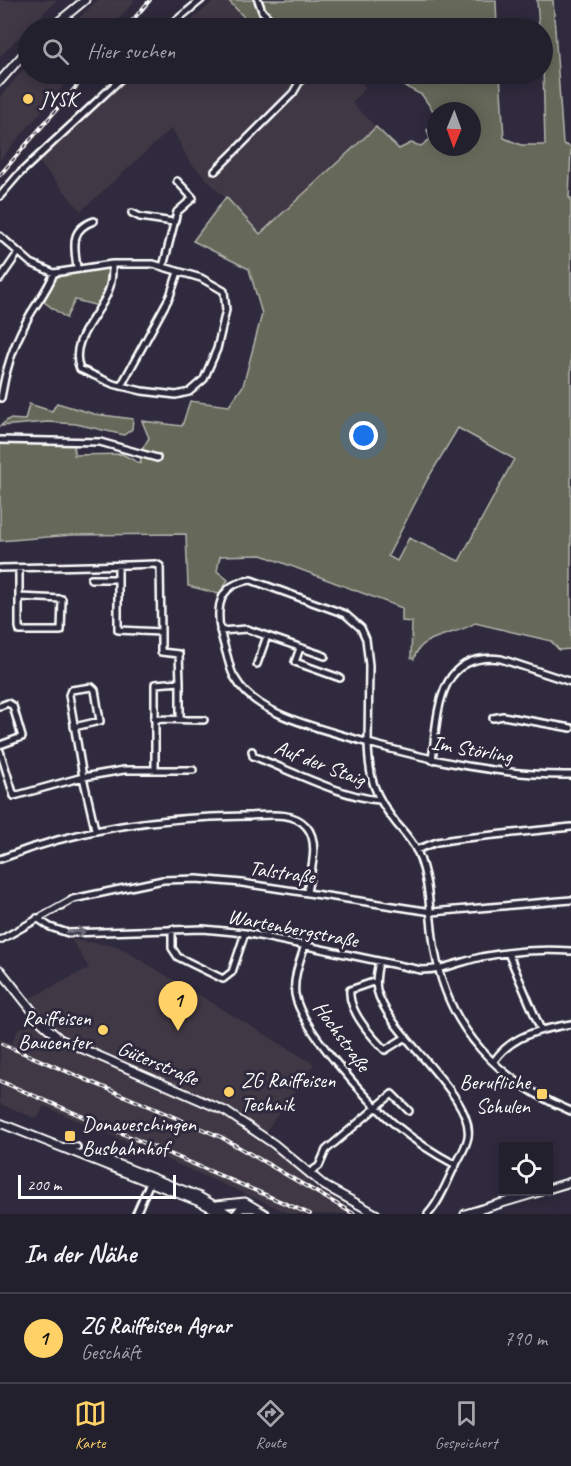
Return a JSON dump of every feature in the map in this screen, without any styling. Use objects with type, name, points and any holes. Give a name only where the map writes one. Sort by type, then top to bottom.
[{"type":"main road","points":[[63,18],[85,0]]},
{"type":"main road","points":[[0,81],[18,60]]},
{"type":"main road","name":"Güterstraße","points":[[0,970],[42,1023],[60,1039],[225,1111],[261,1134],[325,1186],[376,1214]]},
{"type":"main road","points":[[0,1123],[151,1180],[230,1214]]},
{"type":"main road","points":[[553,1188],[571,1182]]},
{"type":"main road","points":[[465,1214],[523,1196]]},
{"type":"main road","points":[[218,1210],[245,1202],[264,1213]]},
{"type":"main road","points":[[236,1214],[241,1208],[264,1213]]},
{"type":"street","points":[[179,18],[200,0]]},
{"type":"street","points":[[258,0],[262,11],[269,18]]},
{"type":"street","points":[[0,196],[18,175],[115,84]]},
{"type":"street","points":[[215,171],[293,93],[298,84]]},
{"type":"street","points":[[163,267],[177,212],[193,198],[177,181]]},
{"type":"street","points":[[132,213],[140,217],[173,222]]},
{"type":"street","points":[[77,268],[74,238],[83,224],[94,221]]},
{"type":"street","points":[[0,236],[18,253],[40,268],[54,273],[77,268],[112,264],[133,263],[163,267],[217,285],[227,299],[217,349],[209,371],[196,387],[176,395],[121,386],[83,372],[76,361],[79,346],[108,295],[112,264]]},
{"type":"street","points":[[0,279],[18,253]]},
{"type":"street","points":[[121,386],[170,296],[178,272]]},
{"type":"street","points":[[1,398],[5,372],[27,320],[46,292],[54,273]]},
{"type":"street","points":[[0,440],[100,442],[157,458]]},
{"type":"street","points":[[118,565],[118,630],[161,632]]},
{"type":"street","points":[[0,568],[160,566],[161,650],[163,653],[179,654],[180,719]]},
{"type":"street","points":[[19,568],[19,597],[20,631],[61,631],[62,599],[19,597]]},
{"type":"street","points":[[91,579],[118,579]]},
{"type":"street","name":"Im Störling","points":[[368,743],[368,653],[366,639],[355,621],[345,614],[251,580],[240,581],[226,590],[219,607],[220,631],[233,676],[249,697],[263,707],[368,743],[432,760],[501,772],[571,775]]},
{"type":"street","points":[[220,631],[239,628],[325,656]]},
{"type":"street","points":[[257,664],[267,636]]},
{"type":"street","points":[[300,648],[295,662],[340,678]]},
{"type":"street","points":[[432,760],[441,692],[456,671],[466,664],[490,658],[501,659],[571,682]]},
{"type":"street","points":[[155,769],[155,684],[180,682]]},
{"type":"street","points":[[74,727],[100,721],[95,690],[92,687],[69,692],[74,727],[83,777],[95,829]]},
{"type":"street","points":[[0,706],[8,703],[13,706],[22,737],[0,745]]},
{"type":"street","name":"Im Störling","points":[[494,718],[503,716],[571,728]]},
{"type":"street","points":[[154,719],[204,720]]},
{"type":"street","points":[[368,743],[371,779],[379,800],[417,850],[426,878],[438,970],[455,1014],[478,1046],[512,1079],[529,1092],[571,1111]]},
{"type":"street","name":"Auf der Staig","points":[[252,751],[253,756],[282,768],[364,799],[379,800]]},
{"type":"street","points":[[0,752],[14,796],[83,777],[124,770],[193,770]]},
{"type":"street","points":[[0,859],[58,838],[150,820],[203,816],[292,817],[308,828],[312,836],[313,859],[307,892]]},
{"type":"street","points":[[417,850],[437,842],[456,839],[571,827]]},
{"type":"street","name":"Talstraße","points":[[0,940],[37,918],[84,896],[163,880],[197,879],[307,892],[432,912],[571,900]]},
{"type":"street","name":"Wartenbergstraße","points":[[37,918],[50,927],[68,933],[172,929],[245,933],[379,962],[421,970],[438,970]]},
{"type":"street","points":[[172,929],[172,948],[178,957],[223,979],[232,972],[245,933]]},
{"type":"street","name":"Hochstraße","points":[[305,945],[295,975],[295,995],[300,1010],[321,1043],[377,1106],[418,1143],[456,1165]]},
{"type":"street","points":[[438,970],[479,957],[543,950],[571,951]]},
{"type":"street","points":[[508,953],[541,1030]]},
{"type":"street","points":[[379,962],[376,981],[384,1006],[406,1037],[450,1090],[467,1121],[468,1137],[456,1165],[428,1214]]},
{"type":"street","points":[[376,981],[351,990],[351,997],[363,1023],[385,1050],[406,1037]]},
{"type":"street","points":[[494,1061],[508,1045],[518,1038],[541,1030],[571,1024]]},
{"type":"street","points":[[309,1173],[319,1166],[326,1150],[377,1106],[395,1094],[409,1111]]},
{"type":"street","points":[[66,1146],[75,1150]]},
{"type":"street","points":[[136,1214],[151,1180]]},
{"type":"shaded area","points":[[0,0],[57,0],[39,18],[18,18],[18,38],[0,56]]},
{"type":"shaded area","points":[[98,0],[135,0],[120,18],[79,18]]},
{"type":"shaded area","points":[[215,0],[228,0],[245,18],[194,18]]},
{"type":"shaded area","points":[[18,76],[18,84],[65,84],[0,160],[0,97]]},
{"type":"shaded area","points":[[75,84],[82,84],[0,179],[0,171]]},
{"type":"shaded area","points":[[122,84],[363,84],[365,88],[352,103],[376,127],[260,234],[189,161],[172,128],[81,211],[39,162]]},
{"type":"shaded area","points":[[72,940],[117,946],[314,1064],[261,1138],[313,1181],[306,1182],[359,1214],[291,1214],[44,1106],[37,1119],[0,1104],[0,1039],[12,1044],[19,1027],[25,1028],[31,1021],[39,1010],[30,998],[89,968]]},
{"type":"green space","points":[[228,0],[496,0],[497,18],[245,18]]},
{"type":"green space","points":[[537,0],[553,0],[563,144],[571,147],[569,198],[571,198],[571,649],[559,650],[551,641],[475,623],[424,644],[414,659],[411,658],[412,622],[402,621],[402,608],[262,555],[220,556],[217,571],[228,580],[219,594],[188,586],[186,534],[72,535],[0,541],[0,442],[74,442],[74,455],[122,454],[141,464],[140,453],[149,438],[142,421],[182,426],[190,401],[229,406],[243,386],[262,314],[249,269],[193,241],[226,197],[260,234],[376,127],[399,149],[411,143],[421,146],[427,141],[427,156],[481,156],[481,102],[427,102],[422,95],[401,84],[501,84],[504,138],[521,145],[545,145],[543,84],[553,84],[553,18],[538,18]],"holes":[[[458,428],[514,459],[459,561],[409,538],[397,561],[388,556],[427,480]]]},
{"type":"green space","points":[[109,267],[105,294],[98,306],[75,300],[66,318],[44,302],[56,274]]},
{"type":"green space","points":[[57,403],[94,414],[133,419],[132,429],[124,435],[76,424],[48,422],[0,426],[9,419],[25,420],[29,404],[52,411]]},
{"type":"railway","points":[[135,18],[150,0]]},
{"type":"railway","points":[[0,175],[78,84]]},
{"type":"railway","points":[[2,1044],[221,1137],[354,1214]]},
{"type":"railway","points":[[0,1081],[310,1214]]},
{"type":"place","name":"JYSK","points":[[28,99]]},
{"type":"place","name":"Raiffeisen Baucenter","points":[[103,1030]]},
{"type":"place","name":"ZG Raiffeisen Agrar","points":[[178,1031]]},
{"type":"place","name":"ZG Raiffeisen Technik","points":[[229,1092]]},
{"type":"place","name":"Berufliche Schulen","points":[[542,1094]]},
{"type":"place","name":"Donaueschingen Busbahnhof","points":[[70,1136]]}]
